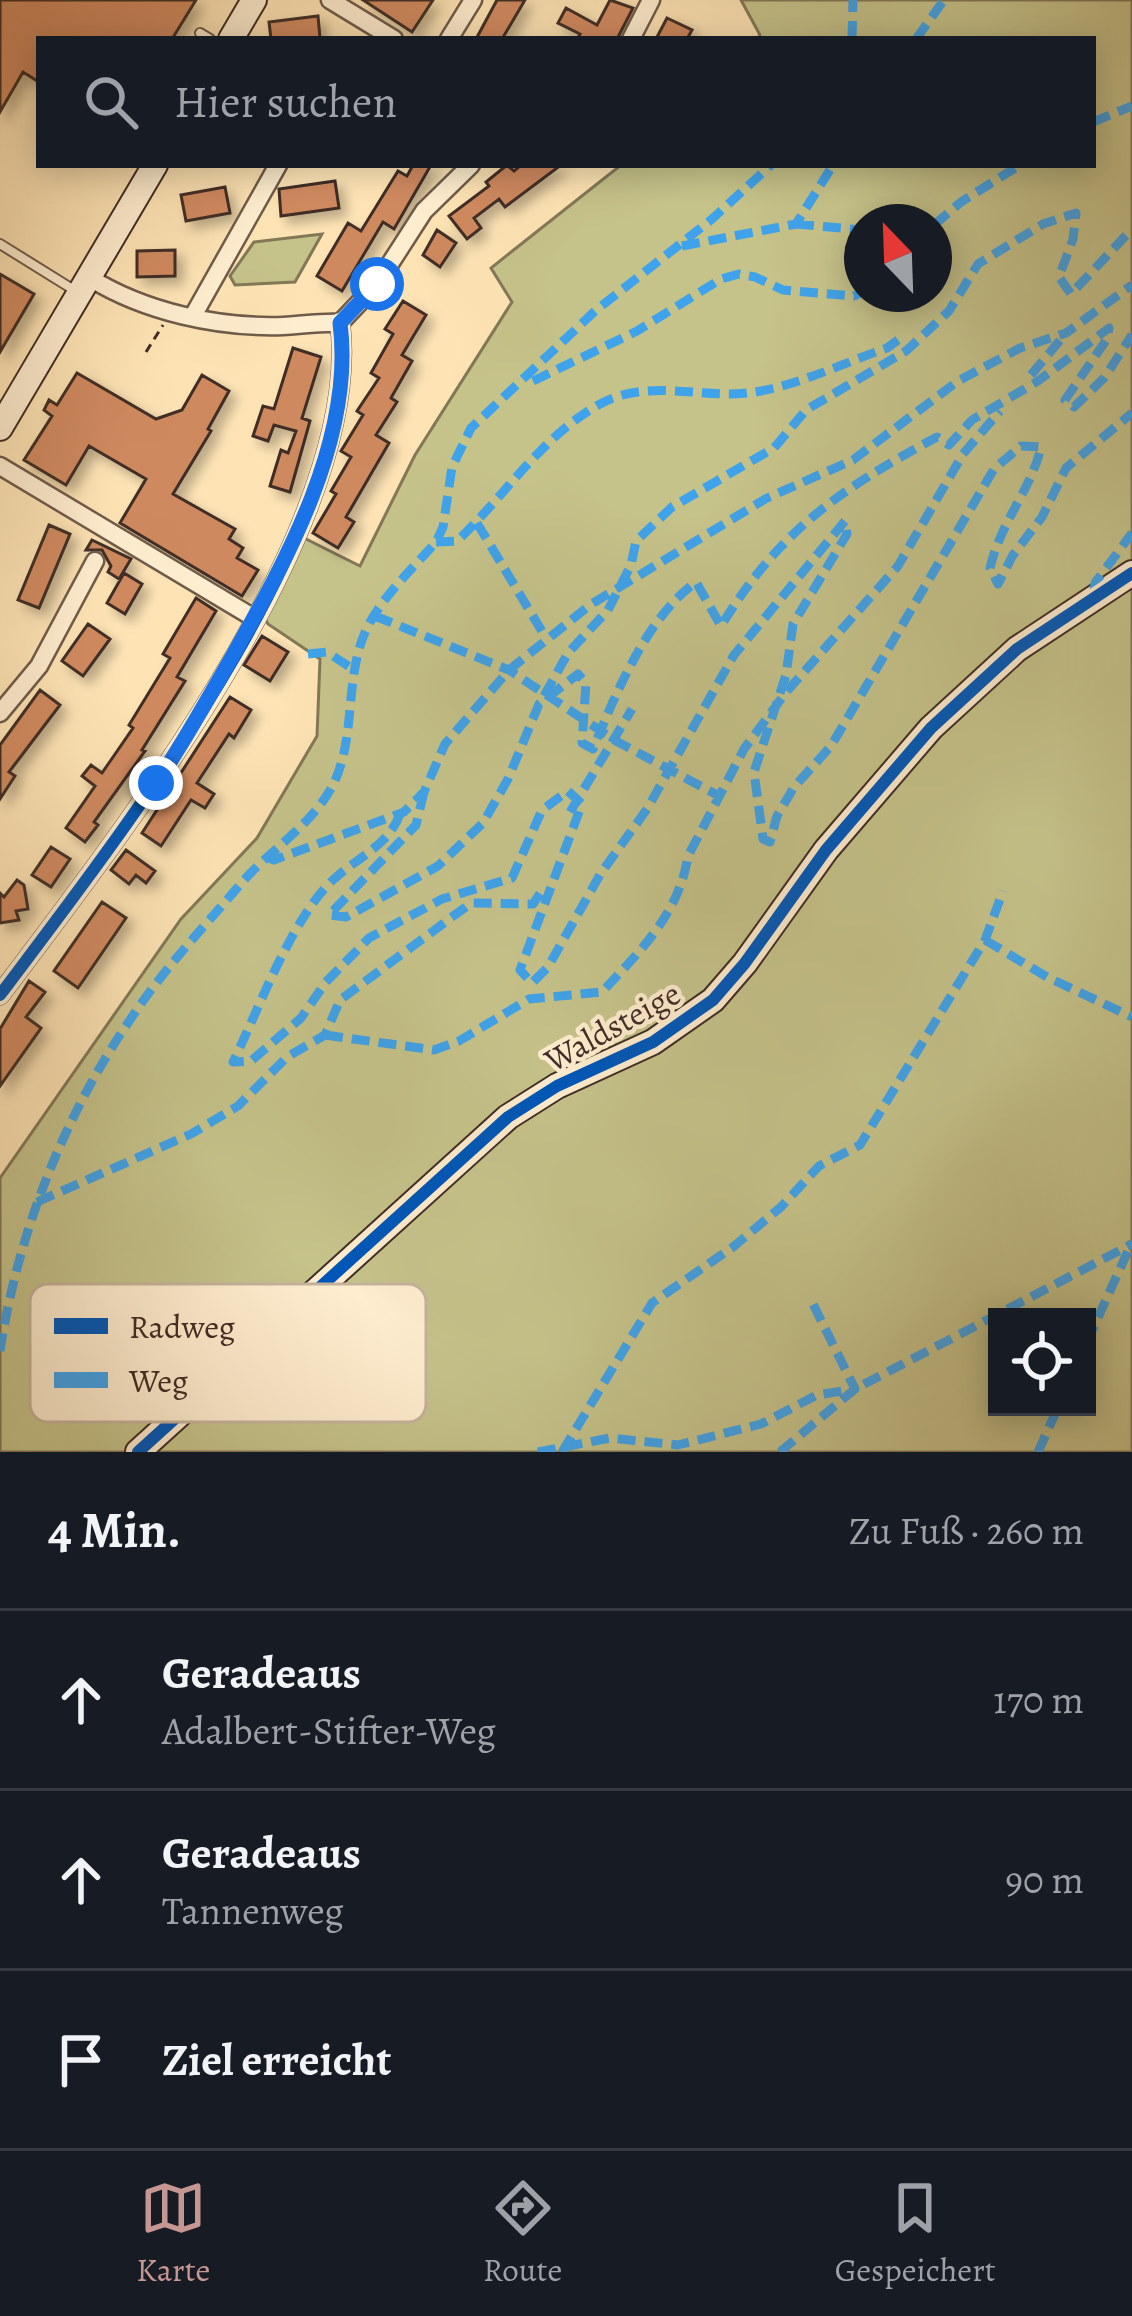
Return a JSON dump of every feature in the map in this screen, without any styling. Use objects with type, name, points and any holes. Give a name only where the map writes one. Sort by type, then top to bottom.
[{"type":"street","points":[[330,0],[389,36]]},
{"type":"street","points":[[451,36],[473,0]]},
{"type":"street","points":[[633,36],[651,0]]},
{"type":"street","points":[[233,36],[251,1]]},
{"type":"street","points":[[354,36],[363,21]]},
{"type":"street","points":[[0,428],[153,168]]},
{"type":"street","points":[[193,316],[276,168]]},
{"type":"street","points":[[85,286],[193,316],[279,326],[340,323],[377,284],[424,211],[468,168]]},
{"type":"street","points":[[0,995],[179,750],[286,558],[314,491],[340,394],[344,361],[340,323]]},
{"type":"street","points":[[0,466],[254,618]]},
{"type":"street","points":[[0,713],[38,665],[95,560]]},
{"type":"street","name":"Waldsteige","points":[[324,1284],[508,1117],[557,1086],[653,1042],[713,1000],[826,850],[931,728],[1017,649],[1132,573]]},
{"type":"street","name":"Waldsteige","points":[[138,1452],[171,1422]]},
{"type":"lane","points":[[200,33],[205,36]]},
{"type":"lane","points":[[0,244],[85,286]]},
{"type":"path","points":[[146,352],[166,320]]},
{"type":"shaded area","points":[[741,0],[1132,0],[1132,1452],[0,1452],[0,1178],[181,919],[257,838],[317,736],[320,659],[264,617],[304,538],[360,566],[415,455],[512,302],[491,268],[617,168],[1096,168],[1096,36],[759,36]]},
{"type":"shaded area","points":[[322,234],[295,282],[235,285],[230,276],[254,242]]},
{"type":"building","points":[[0,0],[196,0],[174,36],[36,36],[36,80],[23,72],[0,112]]},
{"type":"building","points":[[363,0],[433,0],[412,32]]},
{"type":"building","points":[[497,0],[525,0],[504,36],[478,36]]},
{"type":"building","points":[[610,0],[633,8],[619,36],[579,36],[558,23],[566,8],[597,25]]},
{"type":"building","points":[[318,16],[320,36],[271,36],[269,22]]},
{"type":"building","points":[[667,18],[692,30],[689,36],[658,36]]},
{"type":"building","points":[[411,168],[429,168],[394,229],[383,222],[342,291],[317,276],[348,223],[361,231],[398,171],[407,176]]},
{"type":"building","points":[[503,168],[557,168],[505,207],[499,199],[474,218],[481,228],[467,239],[449,216],[489,186],[486,182]]},
{"type":"building","points":[[335,181],[339,208],[281,216],[279,189]]},
{"type":"building","points":[[225,187],[230,213],[186,221],[181,195]]},
{"type":"building","points":[[437,230],[456,243],[440,267],[423,255]]},
{"type":"building","points":[[175,250],[175,276],[137,277],[137,251]]},
{"type":"building","points":[[0,274],[34,294],[0,352]]},
{"type":"building","points":[[403,301],[426,315],[402,355],[412,361],[391,398],[397,402],[376,435],[389,443],[346,517],[354,522],[338,548],[313,533],[351,457],[341,451],[363,415],[357,411],[379,378],[371,373],[393,334],[385,329]]},
{"type":"building","points":[[293,348],[321,357],[302,418],[310,421],[290,492],[270,486],[281,450],[288,453],[296,431],[274,425],[268,441],[253,436],[263,406],[274,409]]},
{"type":"building","points":[[77,373],[156,419],[182,410],[202,375],[229,391],[173,494],[235,529],[229,539],[243,548],[237,558],[258,570],[242,596],[120,523],[146,479],[89,446],[66,485],[24,460],[52,416],[44,410],[49,400],[57,405]]},
{"type":"building","points":[[49,525],[70,534],[39,608],[18,600]]},
{"type":"building","points":[[92,540],[131,559],[119,579],[108,572],[111,566],[102,550],[86,550]]},
{"type":"building","points":[[124,573],[142,584],[125,614],[107,603]]},
{"type":"building","points":[[196,598],[216,611],[177,677],[185,681],[85,842],[66,828],[95,786],[82,776],[91,765],[102,773],[133,728],[129,725],[170,658],[163,654]]},
{"type":"building","points":[[88,624],[110,639],[83,676],[62,661]]},
{"type":"building","points":[[262,636],[288,652],[270,681],[244,665]]},
{"type":"building","points":[[40,690],[60,705],[9,772],[15,776],[0,799],[0,745]]},
{"type":"building","points":[[230,697],[251,710],[197,783],[214,794],[205,808],[191,800],[161,846],[142,833]]},
{"type":"building","points":[[51,847],[70,859],[51,887],[32,875]]},
{"type":"building","points":[[126,850],[155,871],[146,883],[136,875],[129,884],[111,870]]},
{"type":"building","points":[[17,880],[24,885],[28,909],[16,911],[19,920],[0,923],[0,893],[4,897]]},
{"type":"building","points":[[102,902],[126,918],[78,988],[54,971]]},
{"type":"building","points":[[29,981],[45,992],[26,1017],[41,1028],[0,1086],[0,1029]]},
{"type":"marked path","points":[[852,36],[853,0]]},
{"type":"marked path","points":[[918,36],[944,0]]},
{"type":"marked path","points":[[1096,121],[1132,106]]},
{"type":"marked path","points":[[0,1351],[32,1218],[86,1092],[171,965],[327,795],[343,756],[359,648],[373,616],[436,542],[443,527],[452,467],[471,428],[595,311],[712,219],[768,168]]},
{"type":"marked path","points":[[682,246],[796,224],[831,168]]},
{"type":"marked path","points":[[952,210],[1015,168]]},
{"type":"marked path","points":[[544,696],[568,653],[608,610],[631,565],[636,541],[672,507],[774,448],[806,410],[906,351],[949,311],[978,264],[1043,224],[1076,213],[1073,239],[1059,277],[1071,294],[1132,229]]},
{"type":"marked path","points":[[796,224],[844,228]]},
{"type":"marked path","points":[[533,381],[637,331],[721,279],[739,274],[783,290],[844,295]]},
{"type":"marked path","points":[[267,857],[274,860],[404,812],[424,792],[445,744],[509,670],[590,605],[767,498],[853,460],[958,381],[1020,348],[1066,333],[1132,285]]},
{"type":"marked path","points":[[424,792],[416,825],[329,915],[346,917],[438,866],[483,823],[508,779],[539,704],[578,674],[586,683],[582,743],[593,749],[648,635],[696,582],[721,626],[789,538],[841,495],[937,437],[949,445],[972,420],[1038,381],[1109,328],[1107,339],[1065,400],[1074,407],[1104,378],[1132,335]]},
{"type":"marked path","points":[[1031,375],[1066,333]]},
{"type":"marked path","points":[[436,542],[457,541],[543,448],[602,403],[637,392],[764,390],[818,374],[898,340]]},
{"type":"marked path","points":[[325,1035],[434,1050],[459,1041],[529,999],[602,992],[667,914],[688,856],[744,749],[787,691],[898,566],[963,454],[1000,411]]},
{"type":"marked path","points":[[400,814],[388,834],[334,879],[304,916],[233,1062],[251,1061],[301,1018],[326,982],[369,938],[442,899],[512,878],[542,810],[568,791],[582,804],[520,970],[532,983],[548,967],[601,873],[647,809],[734,655],[845,521],[847,534],[793,624],[786,675],[754,772],[763,839],[770,842],[777,816],[794,787],[831,746],[994,469],[1021,446],[1041,447],[995,551],[990,568],[998,584],[1042,517],[1066,468],[1132,413]]},
{"type":"marked path","points":[[477,523],[546,638]]},
{"type":"marked path","points":[[1094,591],[1132,533]]},
{"type":"marked path","points":[[375,616],[509,670],[616,741],[721,797]]},
{"type":"marked path","points":[[308,654],[327,652],[354,670]]},
{"type":"marked path","points":[[570,812],[632,709]]},
{"type":"marked path","points":[[37,1202],[191,1134],[238,1106],[287,1057],[325,1035],[340,1000],[471,903],[533,904],[545,886]]},
{"type":"marked path","points":[[562,1452],[652,1303],[733,1247],[781,1207],[819,1166],[860,1145],[985,940],[1003,891]]},
{"type":"marked path","points":[[985,940],[1047,977],[1132,1017]]},
{"type":"marked path","points":[[1096,1322],[1132,1242]]},
{"type":"marked path","points":[[780,1452],[855,1389],[1132,1244]]},
{"type":"marked path","points":[[538,1452],[610,1438],[678,1445],[761,1424],[817,1395],[855,1389],[810,1298]]},
{"type":"marked path","points":[[1038,1452],[1054,1416]]},
{"type":"cycle path","points":[[0,995],[166,767],[275,583],[314,491],[337,403],[340,323]]},
{"type":"cycle path","points":[[324,1284],[508,1117],[557,1086],[653,1042],[713,1000],[826,850],[931,728],[1017,649],[1132,573]]},
{"type":"cycle path","points":[[138,1452],[171,1422]]},
{"type":"route","points":[[156,783],[286,558],[314,491],[340,394],[344,361],[340,323],[377,284]]}]
